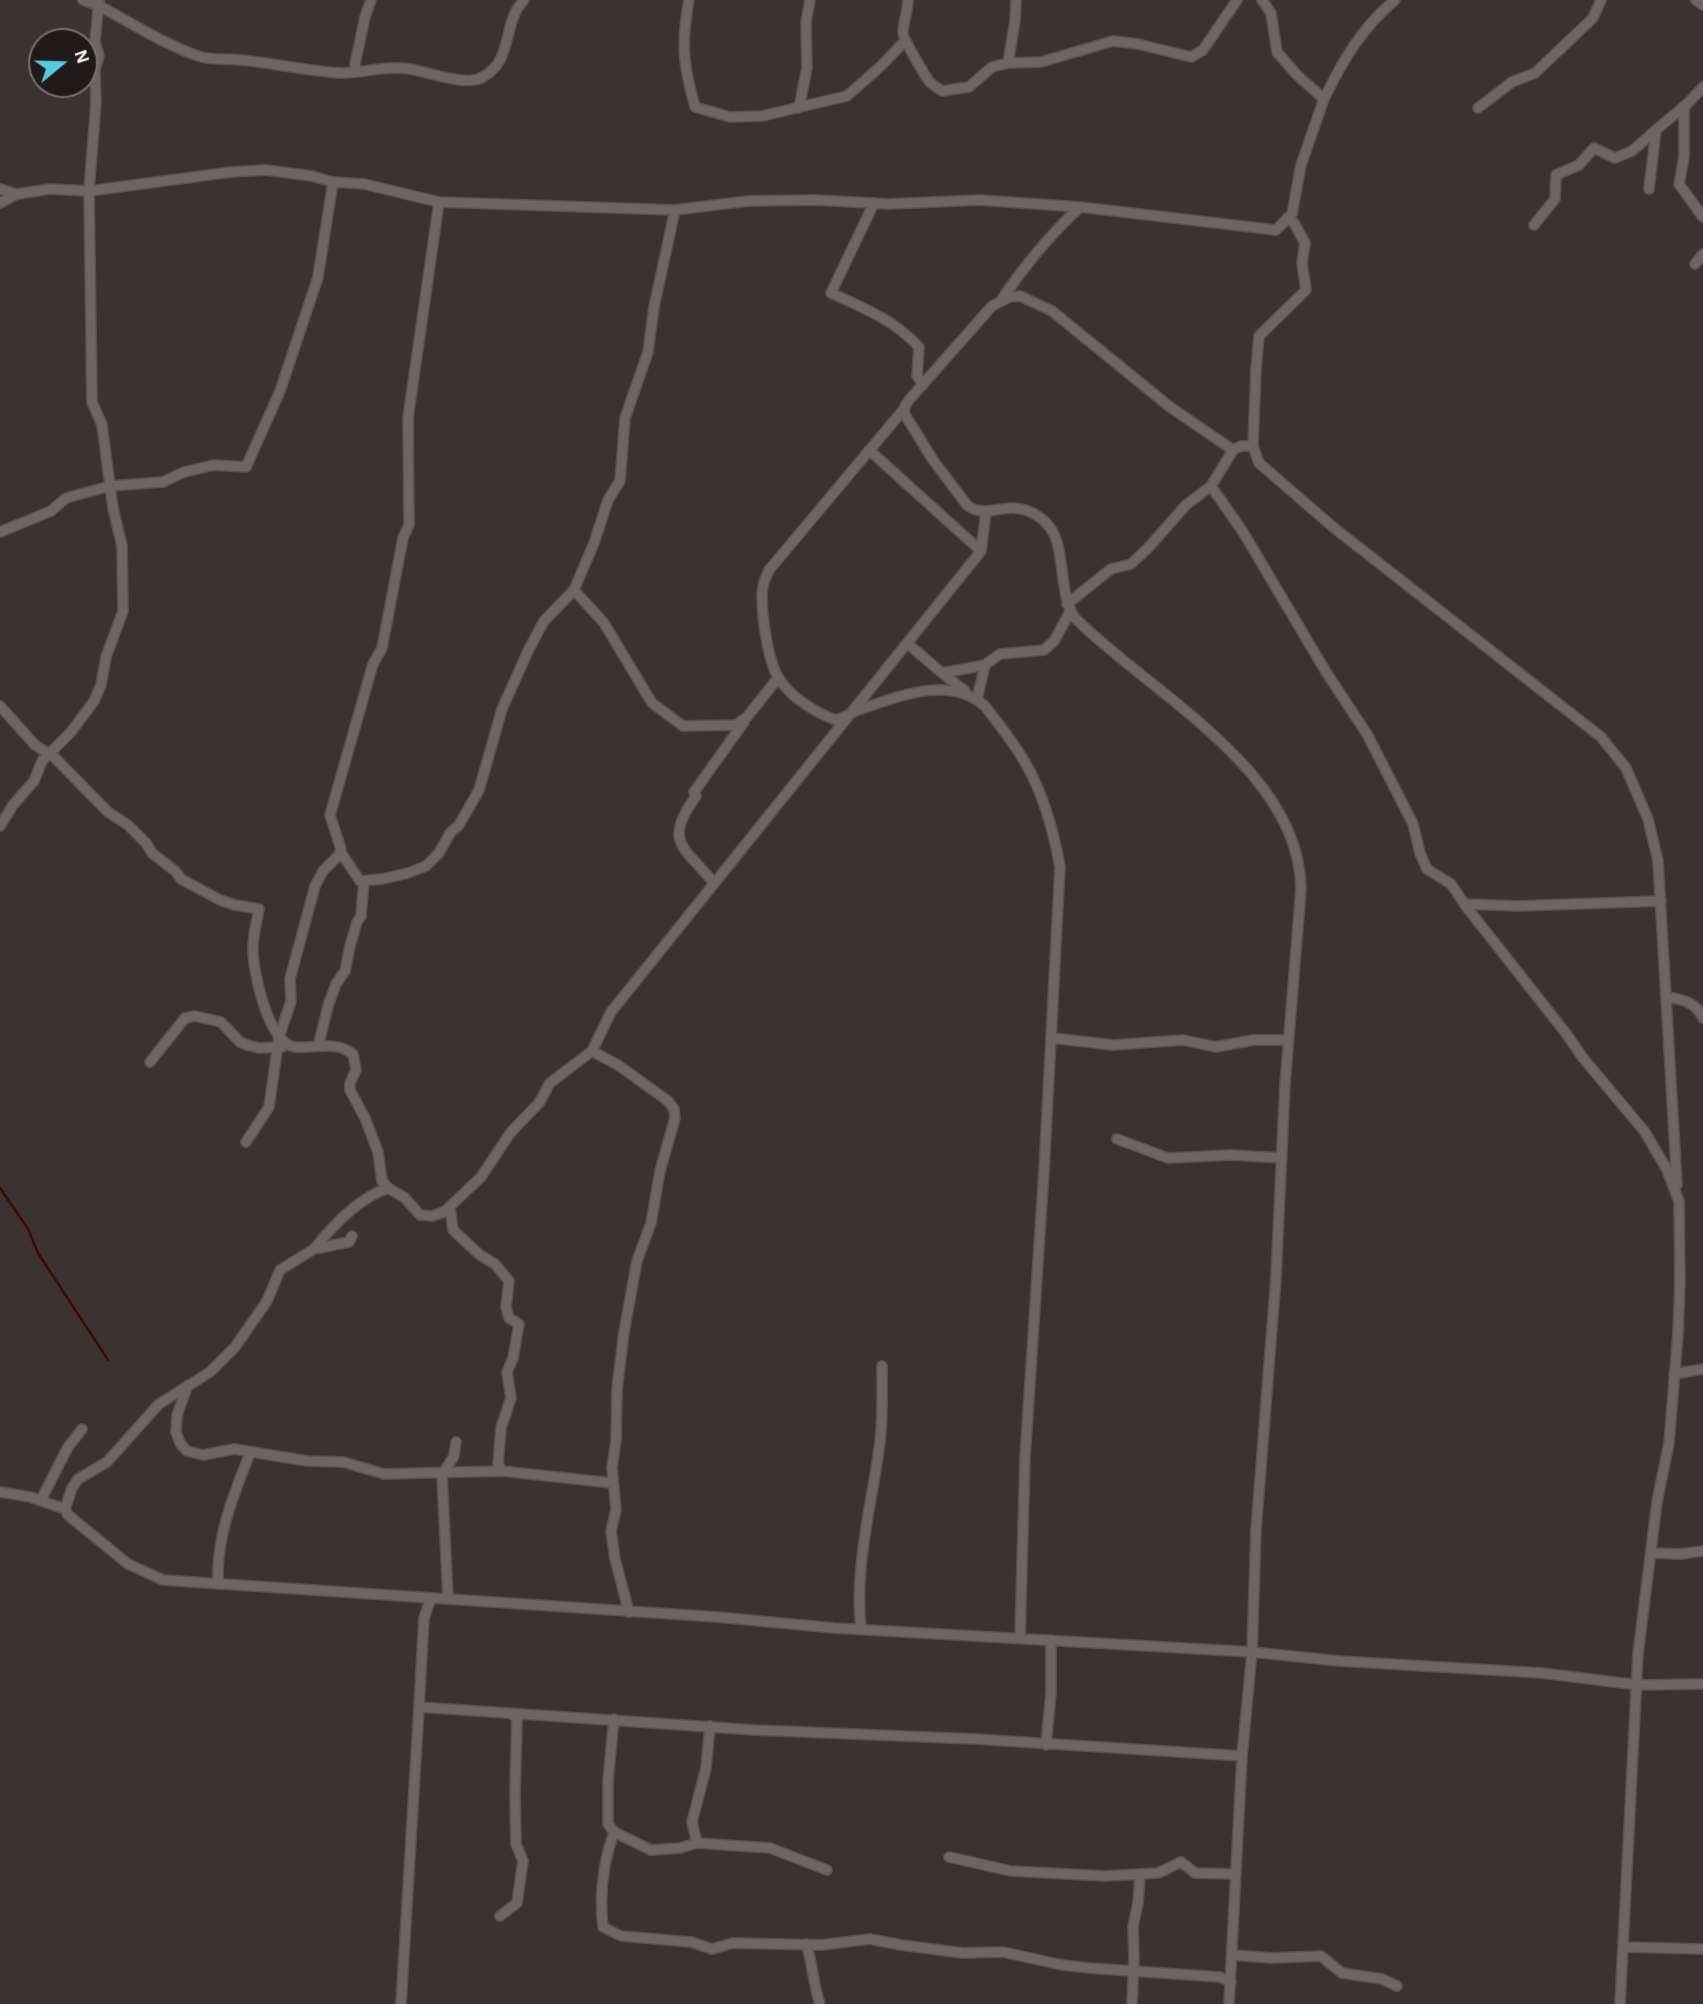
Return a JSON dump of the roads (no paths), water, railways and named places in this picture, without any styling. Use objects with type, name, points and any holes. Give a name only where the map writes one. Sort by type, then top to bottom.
[{"type":"street","points":[[83,0],[99,3],[201,57],[243,60],[303,70],[356,72],[408,68],[449,79],[481,79],[498,65],[505,53],[511,21],[524,0]]},
{"type":"street","points":[[356,72],[355,64],[365,16],[372,0]]},
{"type":"street","points":[[689,0],[683,57],[695,107],[730,117],[762,116],[847,96],[904,42]]},
{"type":"street","points":[[799,107],[807,68],[806,22],[810,0]]},
{"type":"street","points":[[908,0],[902,33],[904,42],[928,80],[942,91],[969,88],[992,67],[1008,63],[1041,62],[1113,41],[1191,57],[1203,50],[1237,0]]},
{"type":"street","points":[[1008,63],[1016,21],[1016,0]]},
{"type":"street","points":[[1262,0],[1271,13],[1277,52],[1297,75],[1324,99]]},
{"type":"street","points":[[0,203],[17,194],[50,189],[89,191],[230,172],[266,170],[396,190],[439,202],[503,202],[587,209],[675,210],[748,201],[874,203],[979,200],[1080,207],[1276,230],[1292,214],[1301,165],[1324,99],[1344,59],[1377,15],[1395,0]]},
{"type":"street","points":[[1478,108],[1511,82],[1535,74],[1593,18],[1601,0]]},
{"type":"street","points":[[1696,0],[1703,5]]},
{"type":"street","points":[[0,826],[13,805],[34,781],[41,761],[71,732],[94,701],[123,611],[122,546],[113,508],[102,425],[92,402],[89,191],[96,102],[95,69],[99,56],[95,42],[99,3]]},
{"type":"street","points":[[1534,225],[1555,199],[1556,176],[1580,164],[1594,148],[1615,158],[1624,155],[1703,87]]},
{"type":"street","points":[[1684,106],[1684,157],[1679,184],[1703,217]]},
{"type":"street","points":[[1649,190],[1656,130]]},
{"type":"street","points":[[0,532],[51,511],[66,498],[110,486],[163,482],[184,472],[214,465],[246,467],[280,391],[318,277],[333,182]]},
{"type":"street","points":[[0,189],[17,194]]},
{"type":"street","points":[[439,202],[408,418],[409,525],[403,538],[382,648],[373,664],[330,815],[340,851],[356,878],[364,881],[408,873],[426,866],[439,853],[479,790],[502,709],[529,649],[544,621],[573,590],[608,500],[620,481],[625,418],[649,352],[654,307],[675,210]]},
{"type":"street","points":[[874,203],[831,293],[883,316],[905,331],[919,347],[917,376],[923,385]]},
{"type":"street","points":[[1001,300],[1024,266],[1080,207]]},
{"type":"street","points":[[1287,218],[1294,223],[1305,243],[1302,262],[1306,290],[1259,336],[1252,446],[1259,463],[1333,527],[1601,737],[1626,768],[1648,819],[1658,861],[1680,1212],[1680,1282],[1669,1443],[1657,1502],[1638,1654],[1620,2004]]},
{"type":"street","points":[[1695,264],[1703,254]]},
{"type":"street","points":[[973,697],[954,690],[931,689],[858,710],[836,720],[824,716],[786,688],[778,678],[767,634],[762,596],[763,582],[769,570],[992,306],[1001,300],[1020,296],[1052,311],[1170,407],[1233,450]]},
{"type":"street","points":[[904,409],[933,460],[967,505],[974,510],[986,512],[1016,507],[1040,516],[1049,523],[1058,543],[1069,608],[1084,628],[1186,712],[1253,775],[1292,836],[1300,861],[1301,889],[1289,1040],[1276,1277],[1256,1530],[1252,1652],[1242,1756],[1229,2004]]},
{"type":"street","points":[[942,673],[985,665],[1000,654],[1044,650],[1054,641],[1069,608],[1111,569],[1131,564],[1149,548],[1186,505],[1211,486],[1233,450],[1241,446],[1252,446]]},
{"type":"street","points":[[869,450],[981,551]]},
{"type":"street","points":[[1211,486],[1243,532],[1326,672],[1367,734],[1413,824],[1419,853],[1427,869],[1451,884],[1583,1058],[1645,1132],[1677,1193]]},
{"type":"street","points":[[150,1062],[185,1018],[195,1016],[221,1022],[240,1042],[259,1048],[341,1047],[353,1054],[356,1070],[350,1090],[365,1118],[379,1157],[382,1181],[388,1188],[404,1197],[420,1215],[432,1216],[444,1212],[481,1177],[511,1132],[539,1103],[550,1083],[592,1051],[611,1012],[981,551],[986,512]]},
{"type":"street","points":[[573,590],[604,623],[652,703],[683,726],[736,725],[747,718]]},
{"type":"street","points":[[907,643],[985,706],[1026,764],[1039,792],[1059,867],[1052,1038],[1025,1458],[1020,1639]]},
{"type":"street","points":[[973,697],[985,665]]},
{"type":"street","points":[[714,883],[685,851],[678,838],[678,829],[696,796],[694,792],[778,678]]},
{"type":"street","points":[[0,706],[35,746],[68,770],[108,812],[128,825],[152,853],[181,879],[220,900],[259,909],[252,948],[256,980],[267,1014],[279,1037],[285,1044],[294,1047]]},
{"type":"street","points":[[246,1142],[270,1107],[277,1047],[291,1001],[290,979],[315,886],[340,851]]},
{"type":"street","points":[[318,1046],[329,1003],[336,984],[345,971],[357,922],[361,916],[364,881]]},
{"type":"street","points":[[1464,904],[1518,906],[1661,901]]},
{"type":"street","points":[[1666,997],[1683,999],[1700,1011],[1703,1018]]},
{"type":"street","points":[[1052,1038],[1113,1045],[1183,1040],[1216,1047],[1253,1040],[1289,1040]]},
{"type":"street","points":[[592,1051],[618,1065],[668,1101],[674,1110],[675,1118],[660,1171],[651,1223],[637,1261],[617,1389],[612,1483],[616,1510],[611,1531],[615,1559],[629,1612]]},
{"type":"street","points":[[1117,1139],[1168,1158],[1231,1155],[1282,1158]]},
{"type":"street","points":[[314,1250],[329,1231],[372,1194],[388,1188]]},
{"type":"street","points":[[450,1207],[453,1230],[480,1255],[495,1264],[509,1281],[506,1307],[509,1318],[519,1324],[513,1358],[507,1372],[511,1384],[511,1398],[501,1428],[498,1464],[502,1471]]},
{"type":"street","points":[[352,1236],[349,1242],[314,1250],[280,1270],[267,1301],[247,1333],[210,1372],[159,1404],[107,1462],[78,1479],[65,1508],[68,1515],[128,1564],[163,1580],[861,1629],[1252,1652],[1339,1661],[1542,1673],[1638,1685],[1703,1684]]},
{"type":"street","points":[[861,1629],[858,1603],[864,1542],[880,1442],[884,1400],[882,1366]]},
{"type":"street","points":[[1674,1374],[1703,1369]]},
{"type":"street","points":[[188,1385],[177,1415],[176,1432],[187,1451],[203,1455],[234,1449],[307,1461],[343,1462],[384,1474],[502,1471],[612,1483]]},
{"type":"street","points":[[41,1500],[68,1447],[82,1429]]},
{"type":"street","points":[[448,1599],[442,1492],[443,1473],[454,1456],[456,1441]]},
{"type":"street","points":[[218,1584],[222,1531],[250,1453]]},
{"type":"street","points":[[0,1492],[65,1508]]},
{"type":"street","points":[[1651,1553],[1703,1550]]},
{"type":"street","points":[[401,2004],[424,1618],[431,1598]]},
{"type":"street","points":[[1046,1745],[1051,1692],[1051,1640]]},
{"type":"street","points":[[419,1707],[710,1727],[975,1739],[1242,1756]]},
{"type":"street","points":[[500,1916],[517,1903],[523,1861],[516,1844],[517,1718],[509,1712]]},
{"type":"street","points":[[614,1719],[608,1780],[608,1824],[614,1832],[651,1850],[680,1848],[696,1843],[770,1848],[827,1870]]},
{"type":"street","points":[[696,1843],[692,1822],[706,1768],[710,1727]]},
{"type":"street","points":[[614,1832],[602,1881],[603,1927],[621,1936],[691,1942],[712,1950],[733,1943],[821,1945],[870,1939],[963,1952],[1003,1952],[1062,1965],[1220,1978],[1231,1982]]},
{"type":"street","points":[[950,1857],[1011,1871],[1105,1876],[1158,1873],[1181,1862],[1195,1873],[1236,1874]]},
{"type":"street","points":[[1132,2004],[1133,1926],[1140,1874]]},
{"type":"street","points":[[806,1944],[811,1959],[810,1972],[820,2004]]},
{"type":"street","points":[[1623,1947],[1703,1949]]},
{"type":"street","points":[[1232,1955],[1272,1958],[1321,1956],[1342,1973],[1382,1979],[1397,1986]]},
{"type":"waterway","points":[[0,1188],[28,1229],[38,1253],[108,1360]]}]
